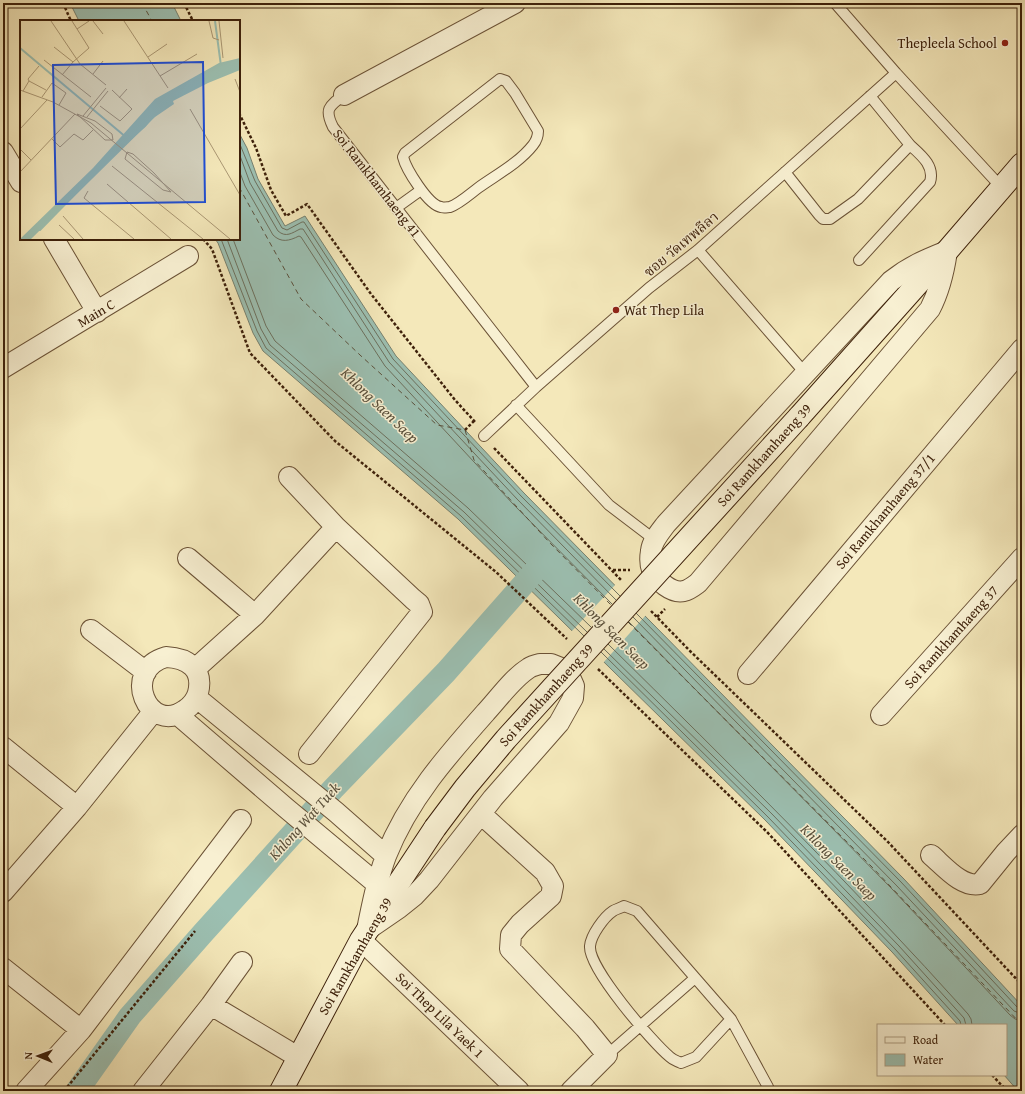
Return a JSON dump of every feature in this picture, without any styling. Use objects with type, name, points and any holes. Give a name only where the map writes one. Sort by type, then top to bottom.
[{"type":"main road","name":"Soi Ramkhamhaeng 39","points":[[280,1091],[364,935],[435,828],[465,788],[522,721],[799,418],[948,251],[1022,164]]},
{"type":"street","name":"Soi Ramkhamhaeng 41","points":[[344,95],[515,3]]},
{"type":"street","points":[[3,152],[20,180]]},
{"type":"street","points":[[55,240],[97,312]]},
{"type":"street","name":"Soi Ramkhamhaeng 39","points":[[948,251],[942,279],[937,295],[930,309],[698,583],[684,591],[669,589],[656,577],[652,569],[651,550],[655,540],[666,524],[891,281],[904,270],[918,262],[948,251]]},
{"type":"street","name":"Main C","points":[[3,368],[188,256]]},
{"type":"street","name":"Soi Ramkhamhaeng 37/1","points":[[748,674],[1022,349]]},
{"type":"street","points":[[289,477],[336,527],[419,604],[422,612],[309,754]]},
{"type":"street","points":[[195,669],[256,615],[336,527]]},
{"type":"street","points":[[188,558],[256,615]]},
{"type":"street","name":"Soi Ramkhamhaeng 37","points":[[881,716],[1022,558]]},
{"type":"street","points":[[91,630],[146,672]]},
{"type":"street","points":[[166,657],[176,658],[187,662],[195,669],[199,677],[197,698],[188,708],[178,715],[165,716],[153,712],[144,700],[141,691],[141,682],[146,672],[153,663],[166,657]]},
{"type":"street","points":[[540,664],[551,664],[561,668],[570,676],[574,686],[573,698],[559,723],[493,798],[429,880],[414,896],[364,935],[386,856],[399,827],[415,799],[463,738],[518,677],[529,668],[540,664]]},
{"type":"street","points":[[197,698],[336,812],[386,856]]},
{"type":"street","points":[[3,892],[77,807],[153,712]]},
{"type":"street","points":[[178,715],[377,884]]},
{"type":"street","points":[[3,747],[77,807]]},
{"type":"street","points":[[270,794],[288,773]]},
{"type":"street","points":[[481,814],[546,872],[553,886],[552,896],[520,924],[511,935],[510,949],[585,1028],[606,1055],[571,1091]]},
{"type":"street","points":[[26,1091],[80,1030],[241,820]]},
{"type":"street","points":[[931,855],[963,882],[972,885],[980,884],[1022,835]]},
{"type":"street","name":"Soi Thep Lila Yaek 1","points":[[364,935],[519,1091]]},
{"type":"street","points":[[143,1091],[211,1005],[242,962]]},
{"type":"street","points":[[3,968],[80,1030]]},
{"type":"street","points":[[211,1005],[298,1057]]},
{"type":"lane","points":[[835,3],[896,73],[1002,188]]},
{"type":"lane","name":"ซอย วัดเทพลีลา","points":[[484,436],[536,387],[649,288],[698,250],[896,73]]},
{"type":"lane","points":[[500,79],[506,81],[538,131],[538,138],[533,146],[518,160],[469,195],[449,207],[440,207],[435,205],[421,190],[404,160],[403,157],[405,153],[500,79]]},
{"type":"lane","name":"Soi Ramkhamhaeng 41","points":[[344,95],[331,105],[328,111],[328,118],[333,128],[536,387]]},
{"type":"lane","points":[[859,260],[930,182],[932,176],[930,168],[923,157],[910,145],[870,96]]},
{"type":"lane","points":[[785,172],[818,216],[823,219],[830,219],[858,199],[910,145]]},
{"type":"lane","points":[[396,208],[421,190]]},
{"type":"lane","points":[[698,250],[805,373]]},
{"type":"lane","points":[[516,405],[609,504],[655,540]]},
{"type":"lane","points":[[731,1019],[696,1057],[681,1063],[671,1058],[641,1026],[604,981],[592,956],[590,947],[594,932],[613,911],[624,906],[636,911],[731,1019],[768,1087]]},
{"type":"lane","points":[[606,1055],[695,978]]},
{"type":"path","points":[[63,3],[71,20]]},
{"type":"path","points":[[184,3],[192,20]]},
{"type":"path","points":[[240,115],[256,148],[271,190],[286,216],[307,204],[371,294],[455,400],[474,420],[484,436],[622,581]]},
{"type":"path","points":[[204,240],[212,249],[250,353],[335,442],[496,572],[568,639]]},
{"type":"path","points":[[465,430],[474,420]]},
{"type":"path","points":[[647,606],[690,651],[888,842],[1022,984]]},
{"type":"path","points":[[595,665],[768,833],[944,1024]]},
{"type":"path","points":[[64,1091],[195,931]]},
{"type":"path","points":[[993,1076],[1006,1091]]},
{"type":"water","points":[[70,3],[172,3],[180,20],[78,20]]},
{"type":"water","name":"Khlong Saen Saep","points":[[240,135],[247,148],[258,179],[285,226],[305,216],[396,356],[524,493],[904,879],[1022,1006],[1022,1091],[1018,1091],[1005,1076],[1007,1076],[1007,1024],[957,1024],[892,952],[765,820],[458,519],[263,351],[253,333],[216,240],[240,240]]},
{"type":"pier","points":[[616,584],[646,615],[603,663],[571,632]]},
{"type":"waterway","name":"Khlong Wat Tuek","points":[[77,1091],[130,1016],[203,933],[333,789],[446,672],[543,562]]},
{"type":"ferry route","points":[[142,3],[151,20]]},
{"type":"ferry route","points":[[240,189],[301,299],[437,425],[465,430],[474,460],[549,542],[613,607]]},
{"type":"ferry route","points":[[628,622],[872,867],[1022,1025]]},
{"type":"place","name":"Thepleela School","points":[[1005,43]]},
{"type":"place","name":"Wat Thep Lila","points":[[616,310]]}]
